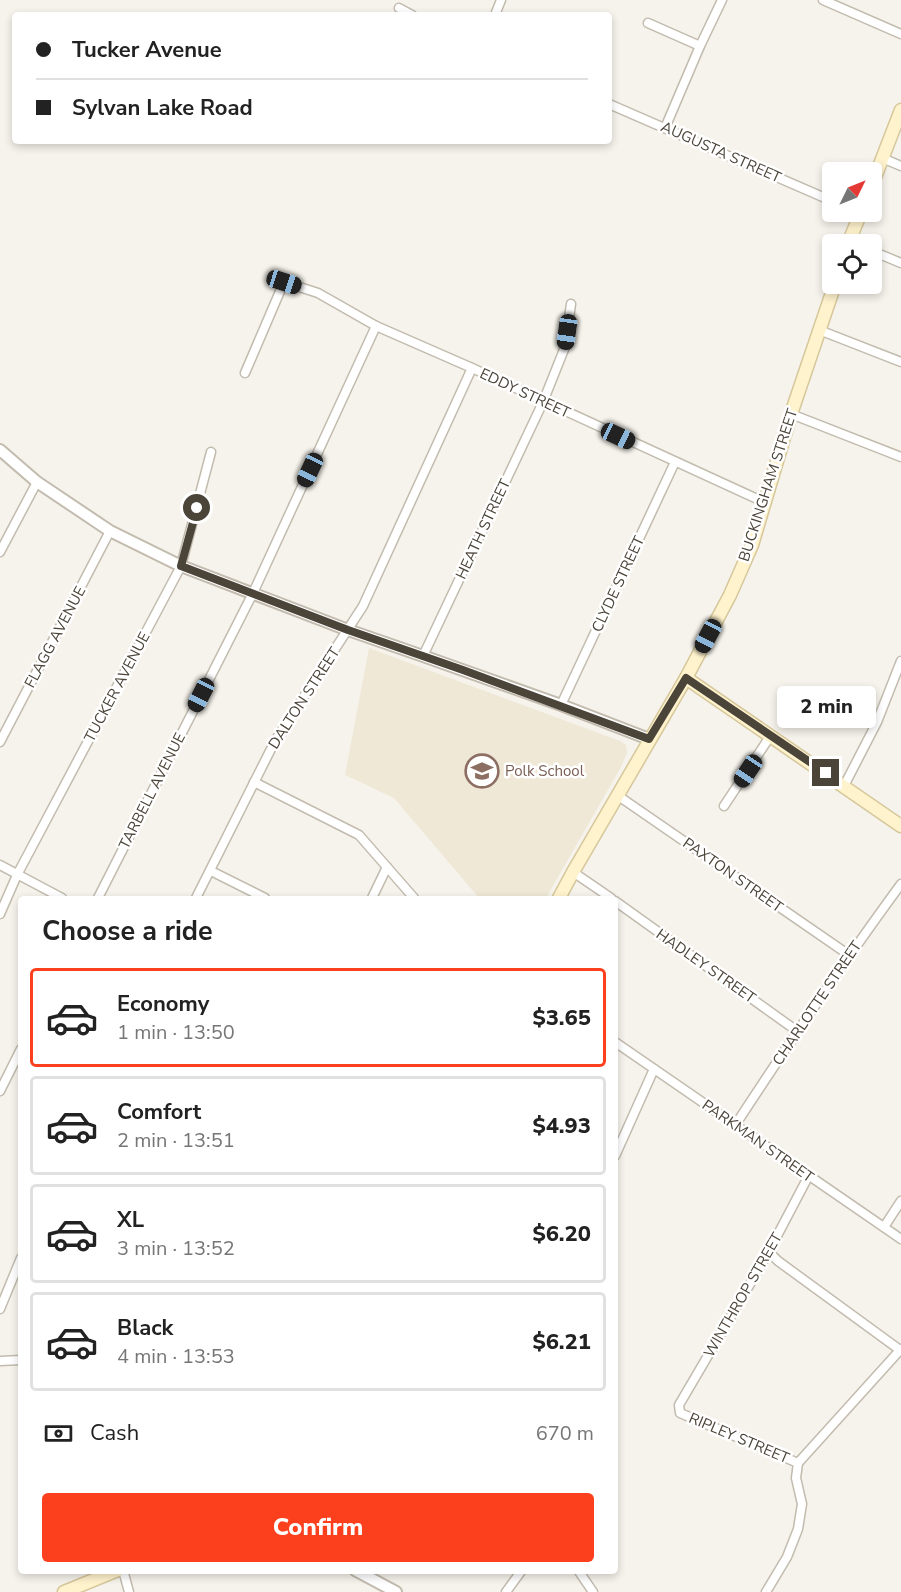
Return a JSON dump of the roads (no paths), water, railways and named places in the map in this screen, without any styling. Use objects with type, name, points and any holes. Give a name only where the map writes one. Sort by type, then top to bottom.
[{"type":"main road","points":[[880,162],[901,110]]},
{"type":"main road","name":"BUCKINGHAM STREET","points":[[560,896],[686,678],[730,595],[752,545],[791,414],[832,294]]},
{"type":"main road","points":[[686,678],[901,826]]},
{"type":"main road","points":[[64,1592],[108,1574]]},
{"type":"street","points":[[665,128],[722,0]]},
{"type":"street","points":[[823,0],[901,34]]},
{"type":"street","points":[[399,8],[406,12]]},
{"type":"street","points":[[648,23],[700,46]]},
{"type":"street","name":"AUGUSTA STREET","points":[[612,105],[822,197]]},
{"type":"street","points":[[882,158],[901,166]]},
{"type":"street","points":[[882,255],[901,263]]},
{"type":"street","name":"EDDY STREET","points":[[245,374],[284,282],[318,293],[376,326],[766,503]]},
{"type":"street","name":"HEATH STREET","points":[[423,656],[543,402],[565,347],[571,304]]},
{"type":"street","name":"TARBELL AVENUE","points":[[99,896],[253,593],[376,326]]},
{"type":"street","points":[[819,330],[901,362]]},
{"type":"street","name":"DALTON STREET","points":[[197,896],[275,741],[363,606],[472,368]]},
{"type":"street","points":[[791,414],[901,457]]},
{"type":"street","points":[[0,450],[37,482],[110,531],[181,566],[348,630],[561,705],[649,739]]},
{"type":"street","name":"TUCKER AVENUE","points":[[0,914],[17,875],[181,566],[211,452]]},
{"type":"street","name":"CLYDE STREET","points":[[561,705],[675,462]]},
{"type":"street","points":[[0,552],[37,482]]},
{"type":"street","name":"FLAGG AVENUE","points":[[0,742],[110,531]]},
{"type":"street","points":[[844,786],[877,722],[901,661]]},
{"type":"street","points":[[724,806],[771,735]]},
{"type":"street","points":[[254,782],[359,835],[412,896]]},
{"type":"street","name":"PAXTON STREET","points":[[617,795],[849,955]]},
{"type":"street","points":[[0,865],[58,896]]},
{"type":"street","points":[[373,896],[387,867]]},
{"type":"street","points":[[211,870],[261,896]]},
{"type":"street","points":[[573,872],[608,896]]},
{"type":"street","name":"CHARLOTTE STREET","points":[[736,1124],[797,1030],[901,884]]},
{"type":"street","name":"HADLEY STREET","points":[[618,903],[797,1030]]},
{"type":"street","name":"PARKMAN STREET","points":[[618,1044],[901,1239]]},
{"type":"street","points":[[0,1091],[18,1055]]},
{"type":"street","points":[[0,1065],[10,1071]]},
{"type":"street","points":[[618,1149],[654,1069]]},
{"type":"street","name":"WINTHROP STREET","points":[[680,1413],[679,1405],[770,1249],[808,1177]]},
{"type":"street","points":[[884,1227],[901,1201]]},
{"type":"street","points":[[766,1592],[787,1557],[798,1529],[802,1504],[795,1478],[798,1463],[900,1349],[778,1261],[770,1249]]},
{"type":"street","points":[[0,1309],[18,1265]]},
{"type":"street","points":[[0,1361],[18,1360]]},
{"type":"street","name":"RIPLEY STREET","points":[[680,1413],[798,1463]]},
{"type":"street","points":[[124,1574],[129,1592]]},
{"type":"street","points":[[362,1574],[396,1592]]},
{"type":"street","points":[[506,1592],[519,1574]]},
{"type":"street","points":[[581,1574],[592,1592]]},
{"type":"place","name":"Polk School","points":[[482,771]]}]
